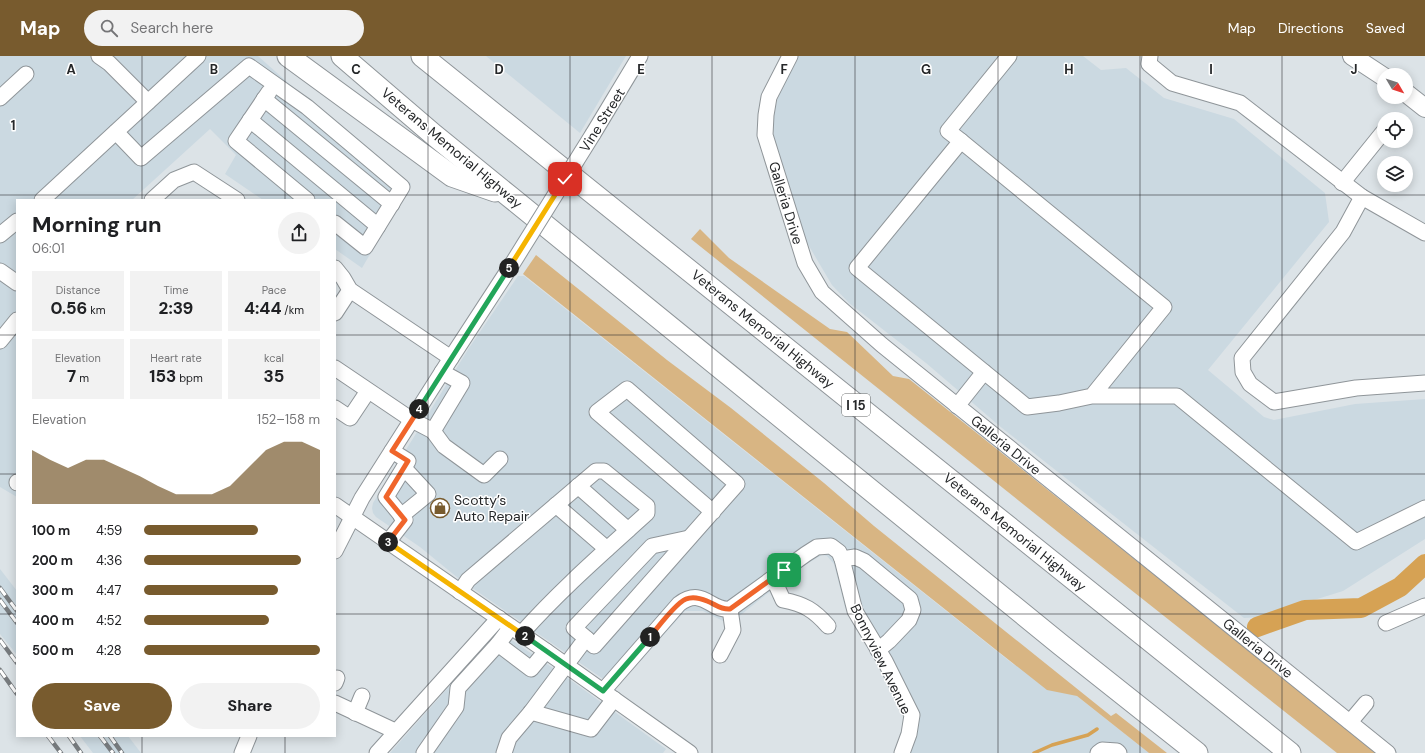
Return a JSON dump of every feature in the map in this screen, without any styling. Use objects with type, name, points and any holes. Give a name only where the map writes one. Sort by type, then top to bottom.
[{"type":"highway","points":[[288,56],[452,176],[509,196]]},
{"type":"highway","name":"Veterans Memorial Highway","points":[[342,56],[434,135],[1055,640],[1197,753]]},
{"type":"highway","name":"Veterans Memorial Highway","points":[[422,56],[1290,753]]},
{"type":"main road","points":[[1352,56],[1377,72]]},
{"type":"main road","points":[[1413,99],[1425,108]]},
{"type":"street","points":[[99,56],[109,63],[148,102]]},
{"type":"street","points":[[43,199],[198,56]]},
{"type":"street","name":"Vine Street","points":[[336,549],[352,517],[392,451],[509,269],[640,56]]},
{"type":"street","name":"Galleria Drive","points":[[790,56],[769,97],[765,135],[805,263],[822,292],[882,345],[1388,753]]},
{"type":"street","points":[[1010,56],[948,131],[1164,307],[1092,396]]},
{"type":"street","points":[[1150,56],[1149,64],[1172,83],[1240,103],[1342,183],[1362,197],[1425,233]]},
{"type":"street","points":[[116,132],[142,158],[249,66],[306,107],[402,187],[364,247],[336,224]]},
{"type":"street","points":[[0,98],[26,74]]},
{"type":"street","points":[[274,85],[236,141],[307,199]]},
{"type":"street","points":[[264,99],[392,204]]},
{"type":"street","points":[[250,120],[378,226]]},
{"type":"street","points":[[1342,183],[1377,140]]},
{"type":"street","points":[[961,141],[857,268],[1027,407],[1059,403],[1092,396],[1176,396],[1356,542],[1425,508]]},
{"type":"street","points":[[160,198],[174,180],[194,172],[235,199]]},
{"type":"street","points":[[1362,197],[1343,232],[1242,358],[1243,372],[1250,384],[1274,402],[1356,388],[1425,383]]},
{"type":"street","points":[[0,236],[16,222]]},
{"type":"street","points":[[336,269],[350,290],[451,358]]},
{"type":"street","points":[[0,271],[16,282]]},
{"type":"street","points":[[336,311],[350,290]]},
{"type":"street","points":[[0,341],[16,321]]},
{"type":"street","points":[[336,369],[412,420],[433,431],[444,446],[484,475],[500,459]]},
{"type":"street","points":[[433,431],[462,383],[442,372]]},
{"type":"street","points":[[958,406],[984,372]]},
{"type":"street","points":[[689,538],[652,546],[574,628],[594,646],[713,512],[737,484],[627,389],[597,412],[713,512]]},
{"type":"street","points":[[336,409],[350,418],[368,391]]},
{"type":"street","points":[[388,542],[405,520],[386,497],[408,461],[392,451]]},
{"type":"street","points":[[401,516],[428,494],[404,468]]},
{"type":"street","points":[[424,753],[456,707],[458,688],[498,644],[551,601],[647,513],[646,506],[604,471],[596,471],[468,580],[460,592]]},
{"type":"street","points":[[578,486],[628,530]]},
{"type":"street","points":[[556,505],[607,549]]},
{"type":"street","points":[[336,506],[499,618],[690,753]]},
{"type":"street","name":"Bonnyview Avenue","points":[[773,578],[817,548],[831,546],[839,552],[855,611],[878,650],[912,715],[909,734],[902,753]]},
{"type":"street","points":[[842,559],[855,557],[864,561],[910,599],[913,610],[909,620],[878,650]]},
{"type":"street","points":[[531,712],[591,729],[608,695],[679,604],[686,599],[693,597],[701,598],[725,610],[730,609],[773,578],[783,600],[793,602],[807,608],[817,614],[828,626]]},
{"type":"street","points":[[1386,623],[1425,606]]},
{"type":"street","points":[[720,656],[733,630],[730,609]]},
{"type":"street","points":[[377,753],[499,618]]},
{"type":"street","points":[[504,753],[509,738],[531,712],[586,639]]},
{"type":"street","points":[[498,644],[531,669],[546,651]]},
{"type":"street","points":[[355,712],[362,696]]},
{"type":"street","points":[[336,703],[396,731]]},
{"type":"street","points":[[1350,722],[1366,703]]},
{"type":"street","points":[[242,753],[249,737]]},
{"type":"street","points":[[1098,753],[1102,750],[1117,751],[1119,753]]},
{"type":"shaded area","points":[[0,56],[258,56],[295,89],[411,184],[362,268],[336,250],[336,199],[262,199],[225,174],[236,155],[210,129],[133,199],[16,199],[16,496],[0,487]]},
{"type":"shaded area","points":[[486,56],[626,56],[580,133]]},
{"type":"shaded area","points":[[798,56],[1083,56],[1101,70],[1126,68],[1164,98],[1234,119],[1325,193],[1329,222],[1208,370],[1264,417],[1274,420],[1355,404],[1425,399],[1425,539],[1343,591],[1260,617],[1244,618],[1002,428],[926,363],[849,303],[832,285],[806,241],[774,137],[773,122],[777,101],[780,91]]},
{"type":"shaded area","points":[[700,229],[729,258],[830,329],[847,332],[893,376],[909,379],[1377,753],[1337,753],[691,239]]},
{"type":"shaded area","points":[[536,255],[667,360],[731,408],[824,483],[874,526],[1111,716],[1116,713],[1167,753],[1149,753],[1077,696],[1047,690],[1000,653],[523,274]]},
{"type":"shaded area","points":[[518,276],[524,276],[1013,664],[1038,677],[1044,682],[1077,696],[1149,753],[895,753],[909,723],[896,692],[852,622],[845,607],[834,564],[827,556],[822,555],[798,569],[737,618],[725,622],[703,611],[685,611],[616,688],[458,578],[420,547],[376,517],[373,513],[373,503],[469,348]]},
{"type":"shaded area","points":[[0,569],[16,590],[16,654],[0,634]]},
{"type":"shaded area","points":[[500,632],[569,679],[666,749],[663,753],[390,753],[495,635]]},
{"type":"shaded area","points":[[81,737],[129,737],[141,753],[93,753]]},
{"type":"waterway","points":[[1257,627],[1305,610],[1361,608],[1400,587],[1425,564]]},
{"type":"waterway","points":[[1034,753],[1052,745],[1088,735],[1097,729]]},
{"type":"railway","points":[[0,588],[16,610]]},
{"type":"railway","points":[[0,600],[16,622]]},
{"type":"railway","points":[[0,640],[16,662]]},
{"type":"railway","points":[[0,670],[16,693]]},
{"type":"railway","points":[[49,737],[61,753]]},
{"type":"railway","points":[[70,737],[81,753]]},
{"type":"railway","points":[[101,737],[113,753]]},
{"type":"railway","points":[[111,737],[122,753]]},
{"type":"place","name":"Scotty’s Auto Repair","points":[[440,508]]},
{"type":"route","points":[[565,179],[392,451],[408,461],[386,497],[405,520],[388,542],[603,691],[679,604],[686,599],[693,597],[701,598],[725,610],[730,609],[784,570]]}]
